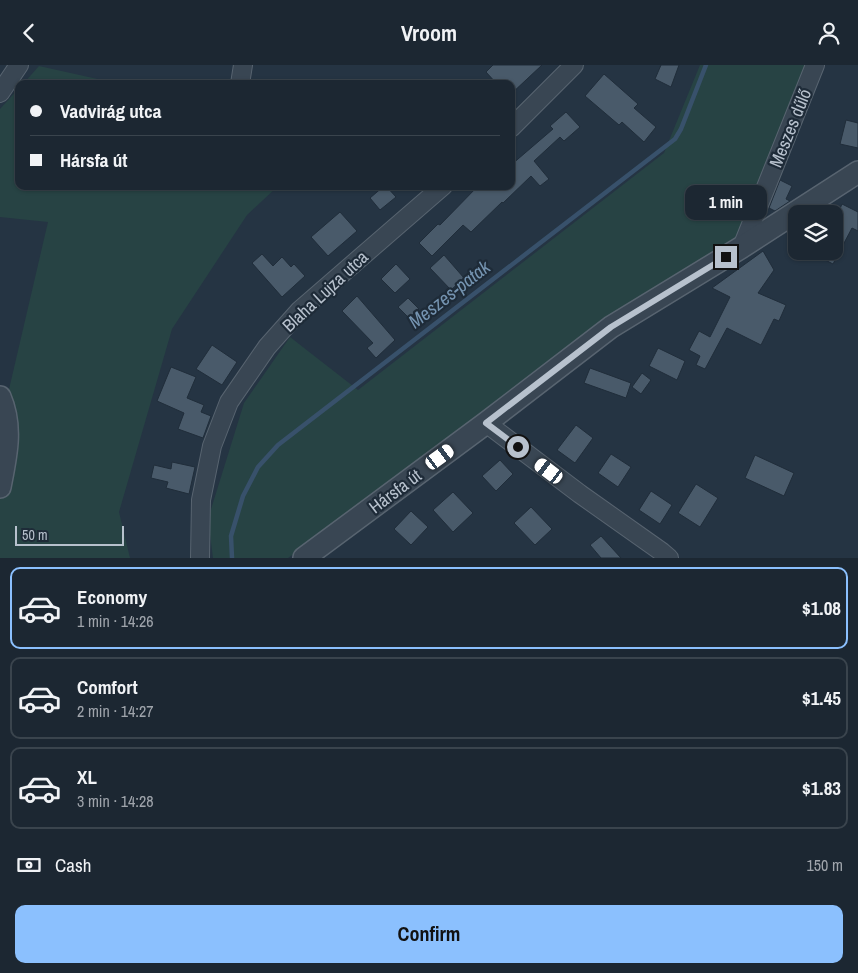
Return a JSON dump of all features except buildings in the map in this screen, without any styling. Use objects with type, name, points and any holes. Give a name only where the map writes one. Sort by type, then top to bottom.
[{"type":"street","points":[[0,93],[19,65]]},
{"type":"street","points":[[241,80],[244,65]]},
{"type":"street","points":[[515,124],[574,65]]},
{"type":"street","name":"Meszes dűlő","points":[[742,247],[815,65]]},
{"type":"street","name":"Hársfa út","points":[[304,558],[486,423],[611,327],[742,247],[858,172]]},
{"type":"street","name":"Blaha Lujza utca","points":[[200,558],[202,500],[212,446],[229,402],[267,347],[300,310],[438,190]]},
{"type":"street","points":[[0,397],[5,409],[8,426],[7,451],[0,487]]},
{"type":"street","points":[[486,423],[580,495],[662,551],[669,558]]},
{"type":"green space","points":[[700,65],[813,65],[736,245],[288,558],[213,558],[208,519],[244,403],[290,337],[358,390],[664,153]]},
{"type":"green space","points":[[39,66],[102,80],[27,80]]},
{"type":"green space","points":[[15,92],[15,190],[274,190],[247,215],[172,329],[119,512],[130,558],[0,558],[0,428],[48,222],[0,217],[0,109]]},
{"type":"waterway","name":"Meszes-patak","points":[[232,558],[231,536],[243,496],[258,467],[278,445],[675,139],[681,129],[706,65]]},
{"type":"route","points":[[518,447],[486,423],[611,327],[726,257]]}]
